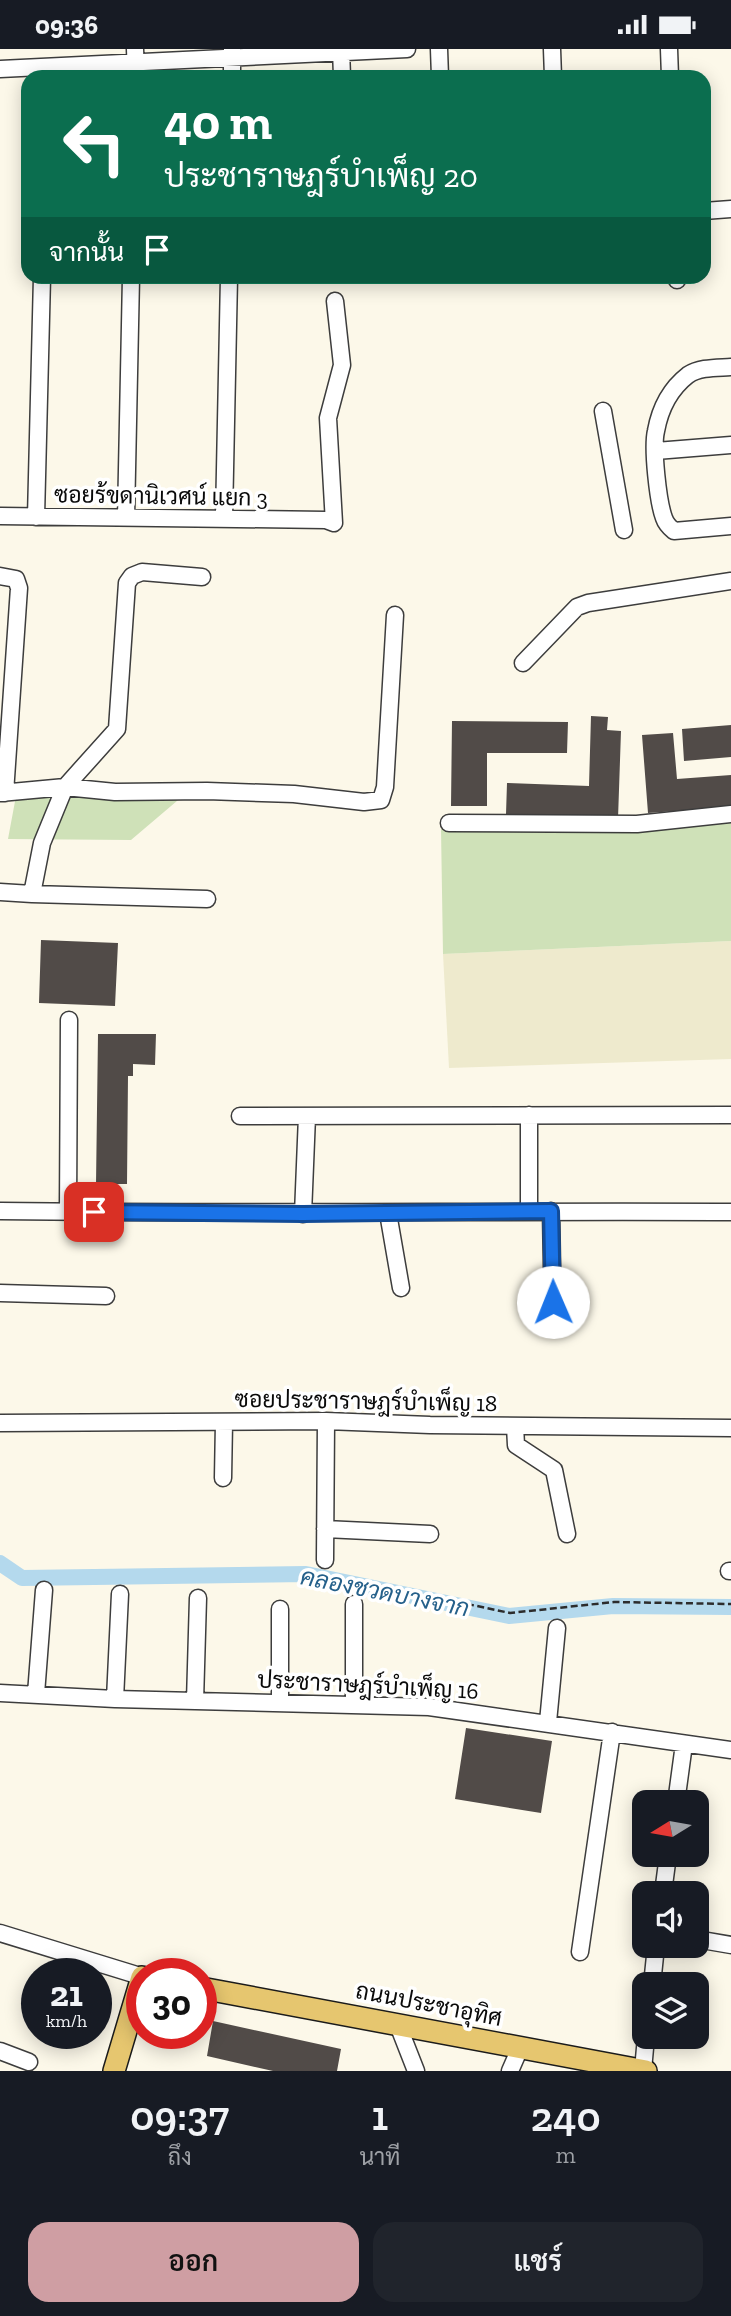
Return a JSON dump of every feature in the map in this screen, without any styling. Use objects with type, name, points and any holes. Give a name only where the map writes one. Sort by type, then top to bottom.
[{"type":"main road","name":"ถนนประชาอุทิศ","points":[[217,1991],[644,2071]]},
{"type":"main road","points":[[114,2071],[126,2029]]},
{"type":"street","points":[[67,70],[233,53],[407,49]]},
{"type":"street","points":[[439,49],[440,70]]},
{"type":"street","points":[[552,49],[553,70]]},
{"type":"street","points":[[669,49],[670,70]]},
{"type":"street","points":[[341,50],[342,70]]},
{"type":"street","points":[[0,69],[21,70]]},
{"type":"street","points":[[711,210],[731,209]]},
{"type":"street","points":[[36,517],[42,284]]},
{"type":"street","points":[[126,518],[131,284]]},
{"type":"street","points":[[224,518],[229,284]]},
{"type":"street","name":"ซอยร้ขดานิเวศน์ แยก 3","points":[[0,516],[328,521],[328,418],[342,365],[335,301]]},
{"type":"street","points":[[731,367],[700,370],[690,374],[673,390],[663,406],[655,433],[658,485],[668,527],[674,531],[731,526]]},
{"type":"street","points":[[603,411],[624,530]]},
{"type":"street","points":[[656,451],[731,445]]},
{"type":"street","points":[[32,894],[41,843],[65,787],[117,729],[127,583],[132,576],[142,572],[202,577]]},
{"type":"street","points":[[0,576],[16,579],[19,588],[2,793],[65,787],[115,792],[207,791],[294,794],[364,802],[381,800],[385,787],[395,615]]},
{"type":"street","points":[[523,663],[577,607],[588,603],[731,581]]},
{"type":"street","points":[[449,823],[637,824],[731,814]]},
{"type":"street","points":[[0,893],[207,899]]},
{"type":"street","points":[[68,1212],[69,1020]]},
{"type":"street","points":[[529,1115],[529,1211]]},
{"type":"street","points":[[240,1116],[731,1115]]},
{"type":"street","points":[[303,1214],[307,1116]]},
{"type":"street","points":[[0,1211],[303,1214],[731,1212]]},
{"type":"street","points":[[551,1211],[553,1325]]},
{"type":"street","points":[[388,1213],[401,1288]]},
{"type":"street","points":[[0,1293],[106,1296]]},
{"type":"street","points":[[325,1560],[326,1421]]},
{"type":"street","name":"ซอยประชาราษฎร์บำเพ็ญ 18","points":[[0,1423],[326,1421],[731,1428]]},
{"type":"street","points":[[223,1478],[224,1422]]},
{"type":"street","points":[[515,1426],[516,1445],[554,1470],[567,1534]]},
{"type":"street","points":[[325,1529],[430,1534]]},
{"type":"street","points":[[36,1694],[44,1590]]},
{"type":"street","points":[[115,1699],[120,1594]]},
{"type":"street","points":[[195,1700],[198,1598]]},
{"type":"street","points":[[354,1604],[354,1704]]},
{"type":"street","points":[[280,1609],[280,1701]]},
{"type":"street","points":[[548,1722],[557,1628]]},
{"type":"street","name":"ประชาราษฎร์บำเพ็ญ 16","points":[[0,1693],[115,1699],[280,1701],[429,1707],[731,1750]]},
{"type":"street","points":[[580,1952],[612,1732]]},
{"type":"street","points":[[678,1790],[684,1744]]},
{"type":"street","points":[[0,1933],[126,1971]]},
{"type":"street","points":[[709,1941],[731,1945]]},
{"type":"street","points":[[398,2025],[416,2071]]},
{"type":"street","points":[[510,2071],[520,2047]]},
{"type":"street","points":[[644,2071],[645,2049]]},
{"type":"street","points":[[0,2051],[29,2062]]},
{"type":"path","points":[[354,1580],[510,1613],[614,1602],[731,1604]]},
{"type":"shaded area","points":[[731,941],[731,1059],[449,1068],[443,954]]},
{"type":"green space","points":[[184,795],[131,840],[8,839],[16,796]]},
{"type":"green space","points":[[731,821],[731,941],[443,954],[441,829],[620,832]]},
{"type":"building","points":[[591,716],[608,717],[607,730],[621,731],[618,819],[506,814],[507,783],[589,786]]},
{"type":"building","points":[[452,721],[568,722],[567,753],[487,753],[487,806],[451,806]]},
{"type":"building","points":[[731,725],[731,757],[684,761],[682,729]]},
{"type":"building","points":[[673,733],[677,779],[731,775],[731,807],[648,813],[642,735]]},
{"type":"building","points":[[41,940],[118,943],[115,1006],[39,1003]]},
{"type":"building","points":[[98,1034],[156,1034],[155,1065],[133,1064],[133,1076],[128,1076],[127,1184],[96,1184]]},
{"type":"building","points":[[466,1728],[552,1741],[541,1813],[455,1799]]},
{"type":"building","points":[[217,2022],[341,2049],[337,2071],[273,2071],[207,2056],[208,2049],[217,2049]]},
{"type":"waterway","name":"คลองชวดบางจาก","points":[[0,1563],[22,1578],[306,1574],[509,1616],[613,1606],[731,1607]]},
{"type":"route","points":[[94,1212],[303,1214],[551,1211],[553,1302]]}]
